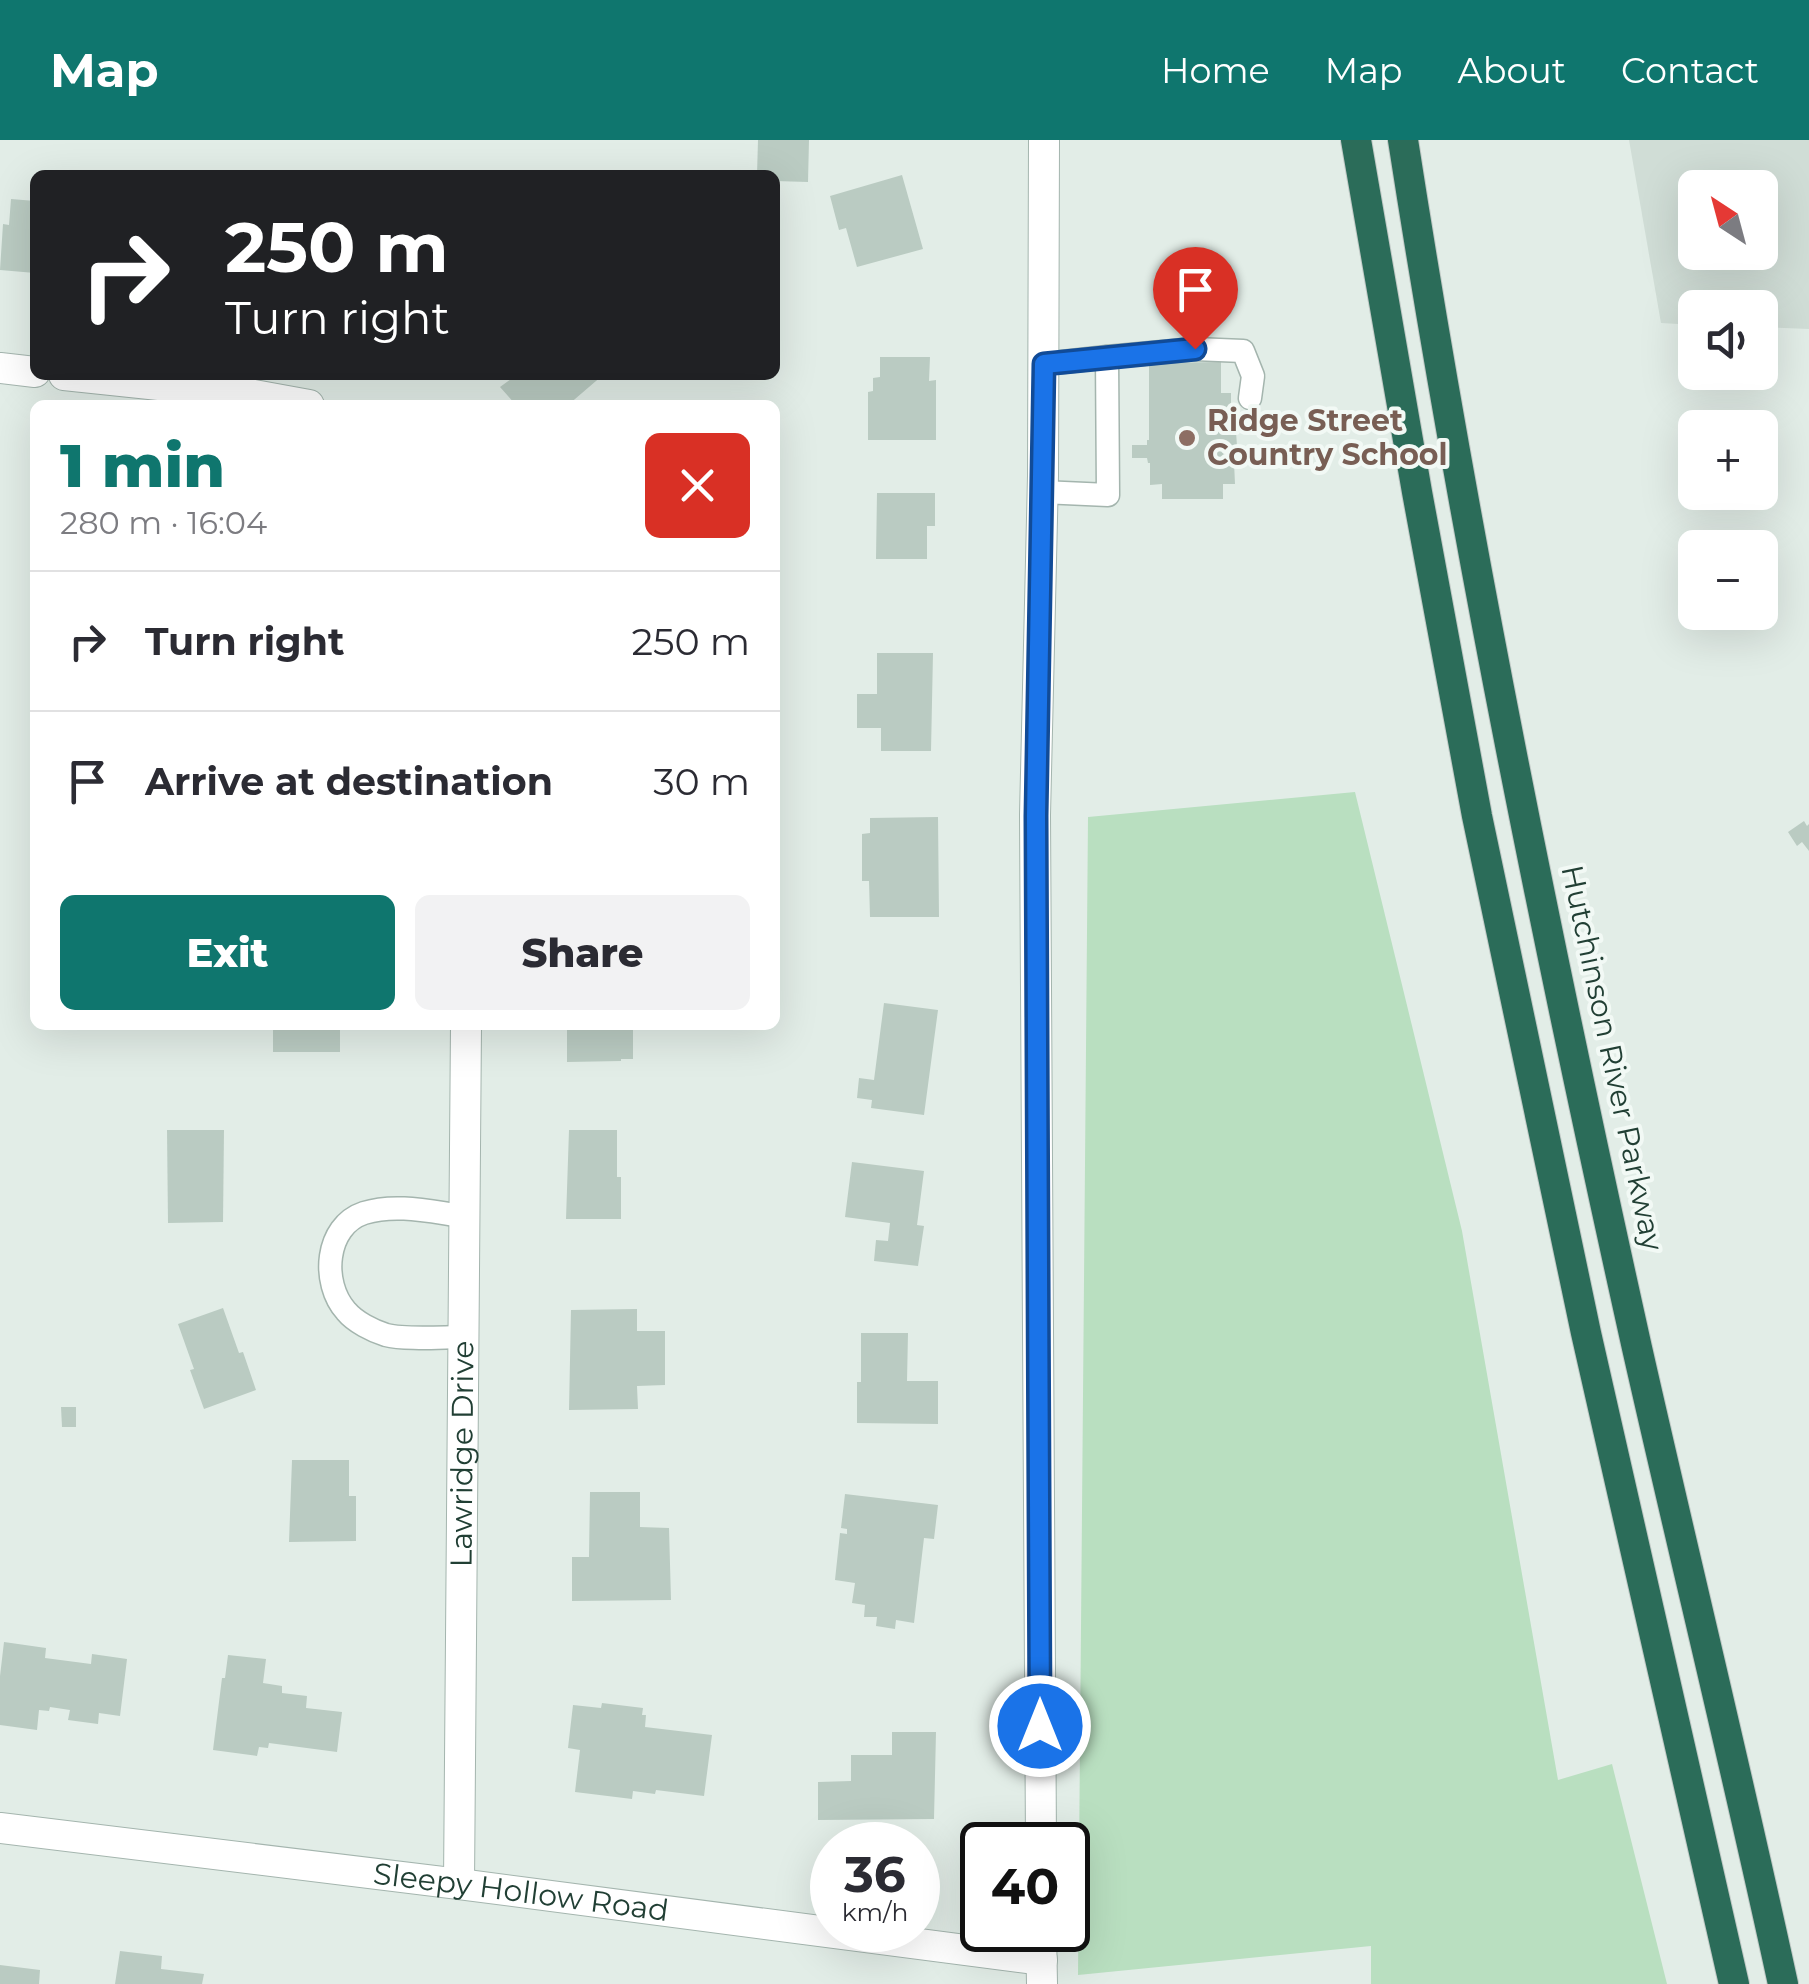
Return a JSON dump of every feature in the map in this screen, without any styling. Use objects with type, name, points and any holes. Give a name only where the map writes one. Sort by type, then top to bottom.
[{"type":"highway","points":[[1356,140],[1420,508],[1497,912],[1600,1396],[1734,1984]]},
{"type":"highway","name":"Hutchinson River Parkway","points":[[1403,140],[1466,504],[1560,990],[1783,1984]]},
{"type":"street","points":[[1041,1822],[1036,816],[1044,140]]},
{"type":"street","points":[[0,368],[30,371]]},
{"type":"street","points":[[112,380],[282,400]]},
{"type":"street","name":"Lawridge Drive","points":[[459,1884],[466,1030]]},
{"type":"street","name":"Sleepy Hollow Road","points":[[0,1828],[1042,1958]]},
{"type":"lane","points":[[1044,364],[1195,349],[1243,352],[1253,376],[1250,398]]},
{"type":"lane","points":[[1042,492],[1108,495],[1107,357]]},
{"type":"lane","points":[[464,1216],[398,1208],[362,1214],[337,1233],[330,1257],[331,1282],[345,1310],[363,1325],[388,1336],[464,1337]]},
{"type":"shaded area","points":[[1629,140],[1809,140],[1809,329],[1778,328],[1778,290],[1678,290],[1678,324],[1661,323]]},
{"type":"green space","points":[[1355,792],[1462,1231],[1558,1780],[1612,1764],[1667,1984],[1371,1984],[1371,1946],[1078,1975],[1078,1952],[1090,1952],[1090,1822],[1079,1822],[1088,817]]},
{"type":"building","points":[[758,140],[809,140],[808,182],[780,181],[780,170],[757,170]]},
{"type":"building","points":[[902,175],[923,249],[857,267],[846,228],[839,230],[830,196]]},
{"type":"building","points":[[11,199],[30,201],[30,273],[0,270],[3,224],[9,225]]},
{"type":"building","points":[[880,357],[930,357],[929,381],[936,380],[936,440],[868,440],[868,392],[873,391],[873,378],[880,377]]},
{"type":"building","points":[[1221,362],[1221,393],[1231,393],[1231,417],[1235,417],[1235,484],[1223,484],[1223,499],[1162,499],[1162,484],[1150,485],[1147,458],[1132,458],[1132,445],[1147,445],[1149,440],[1149,363]]},
{"type":"building","points":[[510,380],[597,380],[574,400],[512,400],[500,387]]},
{"type":"building","points":[[877,493],[935,493],[935,526],[927,526],[927,559],[876,559]]},
{"type":"building","points":[[877,653],[933,653],[931,751],[881,751],[881,728],[857,728],[857,694],[877,694]]},
{"type":"building","points":[[938,817],[939,917],[870,917],[869,881],[862,881],[862,834],[870,833],[870,818]]},
{"type":"building","points":[[1804,821],[1809,824],[1809,851],[1802,842],[1797,846],[1788,832]]},
{"type":"building","points":[[884,1003],[938,1010],[924,1115],[871,1108],[872,1100],[857,1098],[859,1078],[874,1080]]},
{"type":"building","points":[[273,1030],[340,1030],[340,1052],[273,1052]]},
{"type":"building","points":[[567,1030],[633,1030],[633,1059],[567,1062]]},
{"type":"building","points":[[167,1130],[224,1130],[223,1222],[168,1223]]},
{"type":"building","points":[[569,1130],[617,1130],[621,1219],[566,1219]]},
{"type":"building","points":[[852,1162],[924,1171],[917,1225],[924,1226],[918,1266],[874,1261],[876,1240],[888,1241],[890,1223],[845,1217]]},
{"type":"building","points":[[223,1308],[256,1390],[204,1409],[178,1324]]},
{"type":"building","points":[[637,1309],[637,1331],[665,1331],[665,1385],[637,1386],[638,1409],[569,1410],[571,1310]]},
{"type":"building","points":[[861,1333],[908,1333],[907,1381],[938,1381],[938,1424],[857,1423]]},
{"type":"building","points":[[61,1407],[76,1407],[76,1427],[62,1427]]},
{"type":"building","points":[[292,1460],[349,1460],[349,1496],[356,1496],[356,1541],[289,1542]]},
{"type":"building","points":[[590,1492],[640,1492],[640,1527],[669,1528],[671,1600],[572,1601],[572,1557],[589,1557]]},
{"type":"building","points":[[845,1494],[938,1505],[934,1539],[924,1538],[914,1623],[896,1620],[895,1629],[876,1626],[877,1617],[864,1617],[865,1605],[852,1603],[855,1583],[835,1580],[840,1533],[847,1534],[847,1529],[841,1528]]},
{"type":"building","points":[[4,1642],[46,1648],[45,1658],[91,1664],[92,1654],[127,1659],[120,1716],[99,1713],[98,1724],[68,1720],[70,1710],[50,1707],[49,1711],[39,1710],[37,1730],[0,1725]]},
{"type":"building","points":[[228,1655],[266,1659],[263,1683],[282,1686],[282,1693],[307,1696],[306,1708],[342,1712],[337,1752],[269,1743],[268,1748],[259,1747],[257,1756],[213,1750]]},
{"type":"building","points":[[602,1703],[643,1708],[645,1727],[712,1735],[704,1796],[656,1790],[655,1794],[633,1791],[632,1799],[575,1792],[580,1750],[568,1748],[573,1705],[601,1708]]},
{"type":"building","points":[[892,1732],[936,1732],[934,1819],[818,1820],[818,1782],[851,1781],[851,1755],[892,1755]]},
{"type":"building","points":[[120,1951],[162,1956],[161,1969],[204,1974],[202,1984],[115,1984]]},
{"type":"building","points":[[0,1965],[40,1970],[39,1984],[0,1984]]},
{"type":"place","name":"Ridge Street Country School","points":[[1187,438]]},
{"type":"route","points":[[1040,1726],[1036,816],[1044,364],[1195,349]]}]
